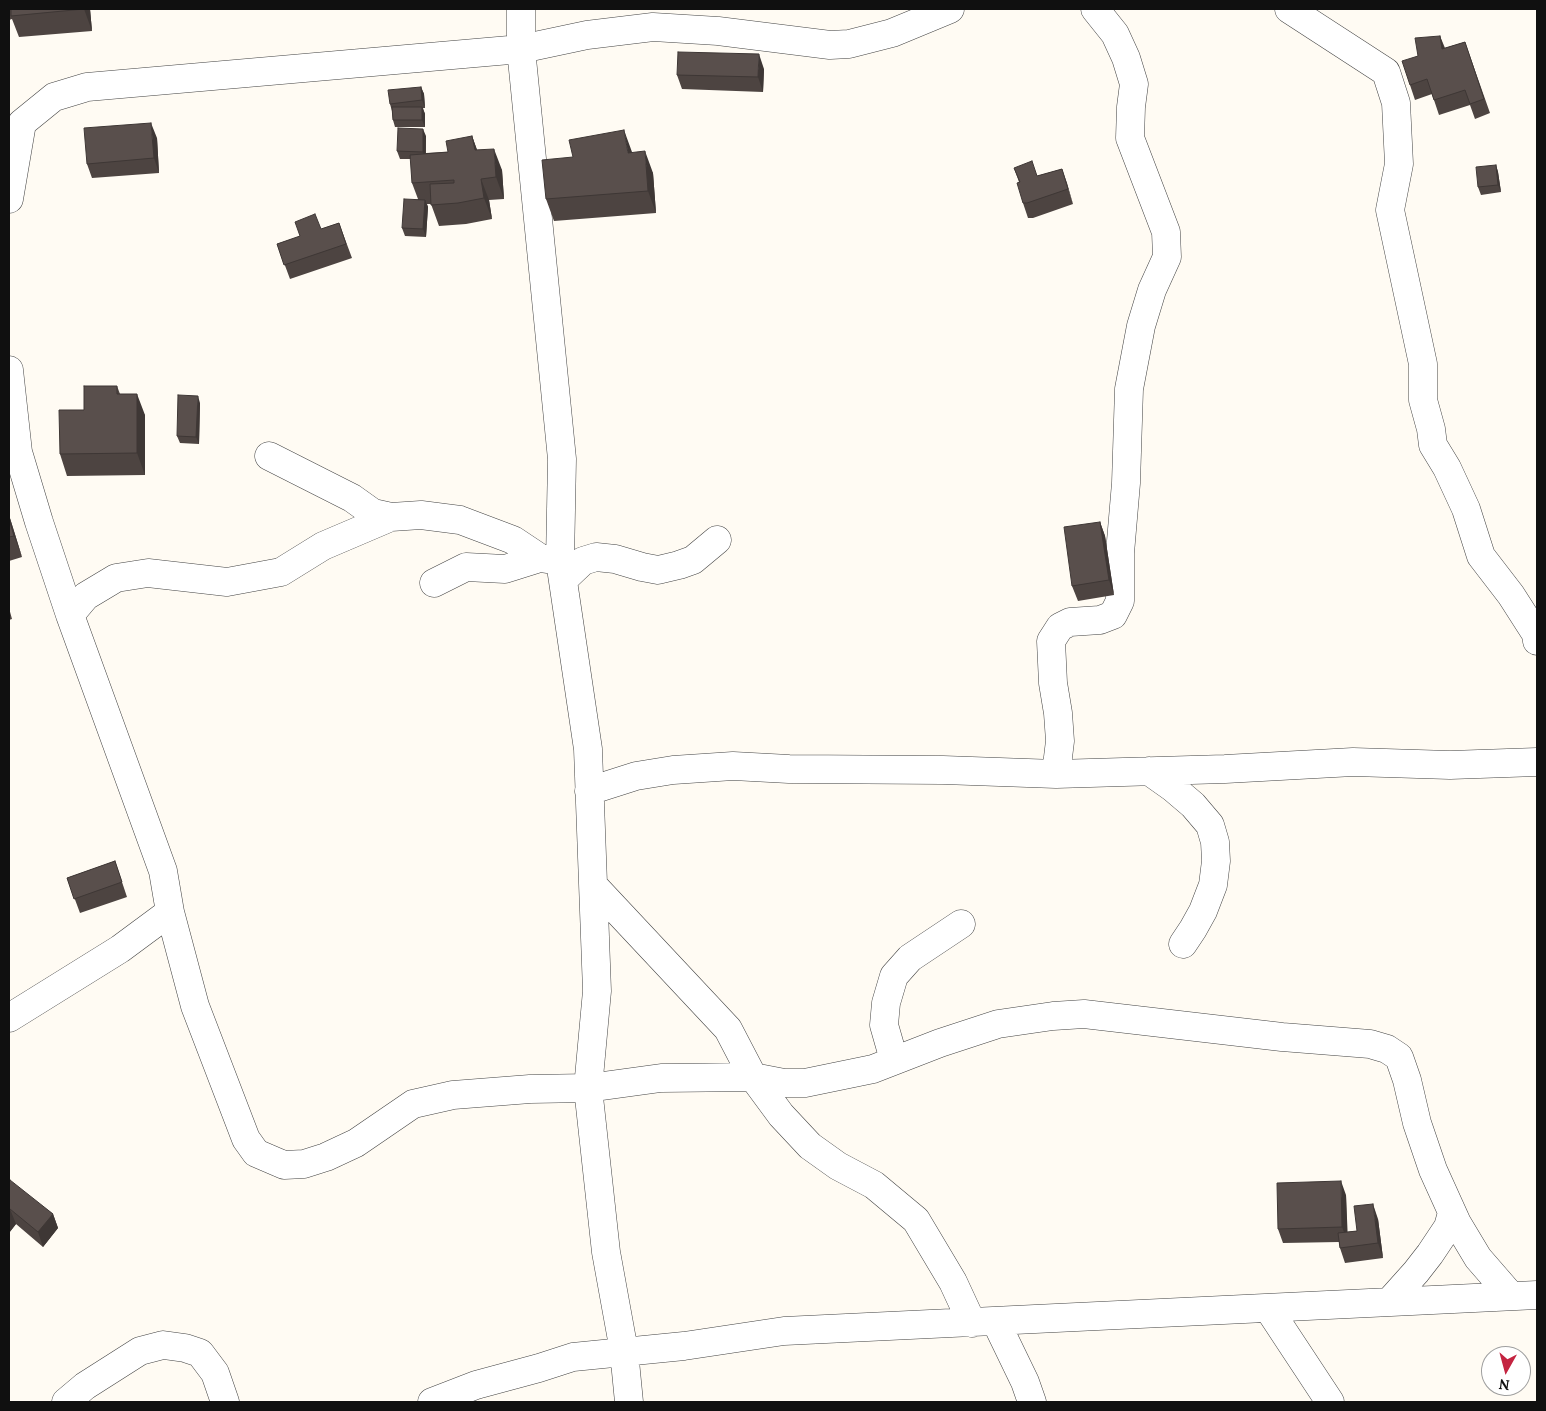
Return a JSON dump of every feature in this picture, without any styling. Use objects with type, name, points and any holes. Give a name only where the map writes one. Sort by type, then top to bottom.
[{"type":"street","points":[[520,9],[521,49],[562,459],[555,566],[588,749],[597,991],[588,1088],[606,1252],[624,1351],[629,1402]]},
{"type":"street","points":[[9,199],[22,123],[54,96],[87,87],[521,49],[587,35],[652,27],[718,31],[830,45],[850,44],[892,33],[950,9]]},
{"type":"street","points":[[1056,774],[1060,741],[1053,683],[1051,641],[1060,627],[1070,622],[1100,620],[1113,614],[1120,601],[1120,553],[1126,483],[1129,389],[1144,317],[1152,290],[1167,257],[1166,232],[1130,138],[1134,84],[1126,58],[1114,34],[1095,9]]},
{"type":"street","points":[[1288,9],[1386,72],[1396,103],[1399,164],[1390,210],[1423,364],[1423,400],[1431,429],[1432,445],[1447,468],[1466,510],[1481,556],[1511,595],[1536,634],[1537,641]]},
{"type":"street","points":[[9,370],[18,452],[39,522],[70,615],[164,871],[170,912],[195,1006],[246,1139],[256,1153],[284,1165],[304,1164],[326,1158],[356,1143],[414,1104],[453,1095],[530,1089],[588,1088],[661,1078],[753,1077],[784,1083],[805,1083],[860,1073],[998,1024],[1084,1014],[1282,1037],[1370,1044],[1387,1049],[1399,1057],[1417,1123],[1433,1170],[1452,1213],[1478,1258],[1524,1295]]},
{"type":"street","points":[[269,456],[352,498],[373,513],[391,517],[421,515],[460,520],[513,540],[555,566]]},
{"type":"street","points":[[70,615],[86,596],[116,578],[148,573],[227,582],[281,572],[323,546],[391,517]]},
{"type":"street","points":[[434,583],[466,567],[504,569],[555,566],[596,557],[615,559],[658,570],[693,560],[717,540]]},
{"type":"street","points":[[589,791],[636,776],[673,770],[733,766],[789,769],[943,770],[1056,774],[1225,769],[1353,762],[1450,765],[1537,762]]},
{"type":"street","points":[[1149,771],[1193,805],[1210,825],[1215,842],[1216,861],[1213,885],[1203,911],[1183,944]]},
{"type":"street","points":[[594,886],[728,1029],[753,1077],[780,1115],[810,1146],[838,1166],[874,1185],[916,1220],[954,1282],[1025,1382],[1032,1402]]},
{"type":"street","points":[[9,1018],[120,949],[170,912]]},
{"type":"street","points":[[894,1060],[884,1025],[886,1003],[894,976],[910,958],[961,924]]},
{"type":"street","points":[[1390,1301],[1430,1254],[1448,1227],[1452,1213]]},
{"type":"street","points":[[432,1402],[476,1385],[573,1357],[684,1346],[784,1331],[1524,1295]]},
{"type":"street","points":[[1268,1308],[1330,1402]]},
{"type":"street","points":[[66,1402],[85,1386],[140,1351],[163,1345],[185,1348],[200,1353],[215,1373],[225,1402]]},
{"type":"building","points":[[11,9],[84,9],[11,16]]},
{"type":"building","points":[[1440,36],[1442,49],[1465,42],[1484,99],[1470,104],[1465,90],[1434,100],[1427,79],[1410,85],[1402,61],[1418,56],[1415,38]]},
{"type":"building","points":[[678,52],[759,54],[758,77],[677,75]]},
{"type":"building","points":[[421,87],[422,100],[390,104],[388,90]]},
{"type":"building","points":[[392,107],[422,107],[422,120],[393,120]]},
{"type":"building","points":[[151,123],[154,158],[87,164],[84,128]]},
{"type":"building","points":[[398,128],[423,129],[423,152],[397,151]]},
{"type":"building","points":[[624,130],[628,153],[645,151],[648,191],[546,199],[542,160],[573,157],[569,140]]},
{"type":"building","points":[[472,136],[475,150],[494,149],[496,177],[481,179],[484,198],[458,203],[431,205],[430,184],[454,183],[454,180],[412,183],[410,155],[448,152],[446,141]]},
{"type":"building","points":[[1032,161],[1037,176],[1062,169],[1068,189],[1023,203],[1017,183],[1020,182],[1014,168]]},
{"type":"building","points":[[1496,165],[1498,185],[1478,187],[1476,167]]},
{"type":"building","points":[[404,199],[425,200],[423,229],[402,228]]},
{"type":"building","points":[[315,214],[321,229],[339,223],[346,244],[284,265],[277,244],[300,236],[295,222]]},
{"type":"building","points":[[84,386],[117,386],[117,394],[137,394],[137,453],[60,454],[59,410],[84,410]]},
{"type":"building","points":[[178,395],[198,396],[196,437],[177,436]]},
{"type":"building","points":[[9,519],[14,536],[9,537]]},
{"type":"building","points":[[1100,522],[1109,580],[1072,586],[1064,527]]},
{"type":"building","points":[[115,861],[122,882],[74,899],[67,878]]},
{"type":"building","points":[[10,1180],[53,1214],[38,1232],[10,1209],[9,1211]]},
{"type":"building","points":[[1341,1181],[1342,1227],[1278,1229],[1277,1183]]},
{"type":"building","points":[[1373,1204],[1378,1243],[1340,1248],[1338,1233],[1357,1231],[1354,1206]]}]
